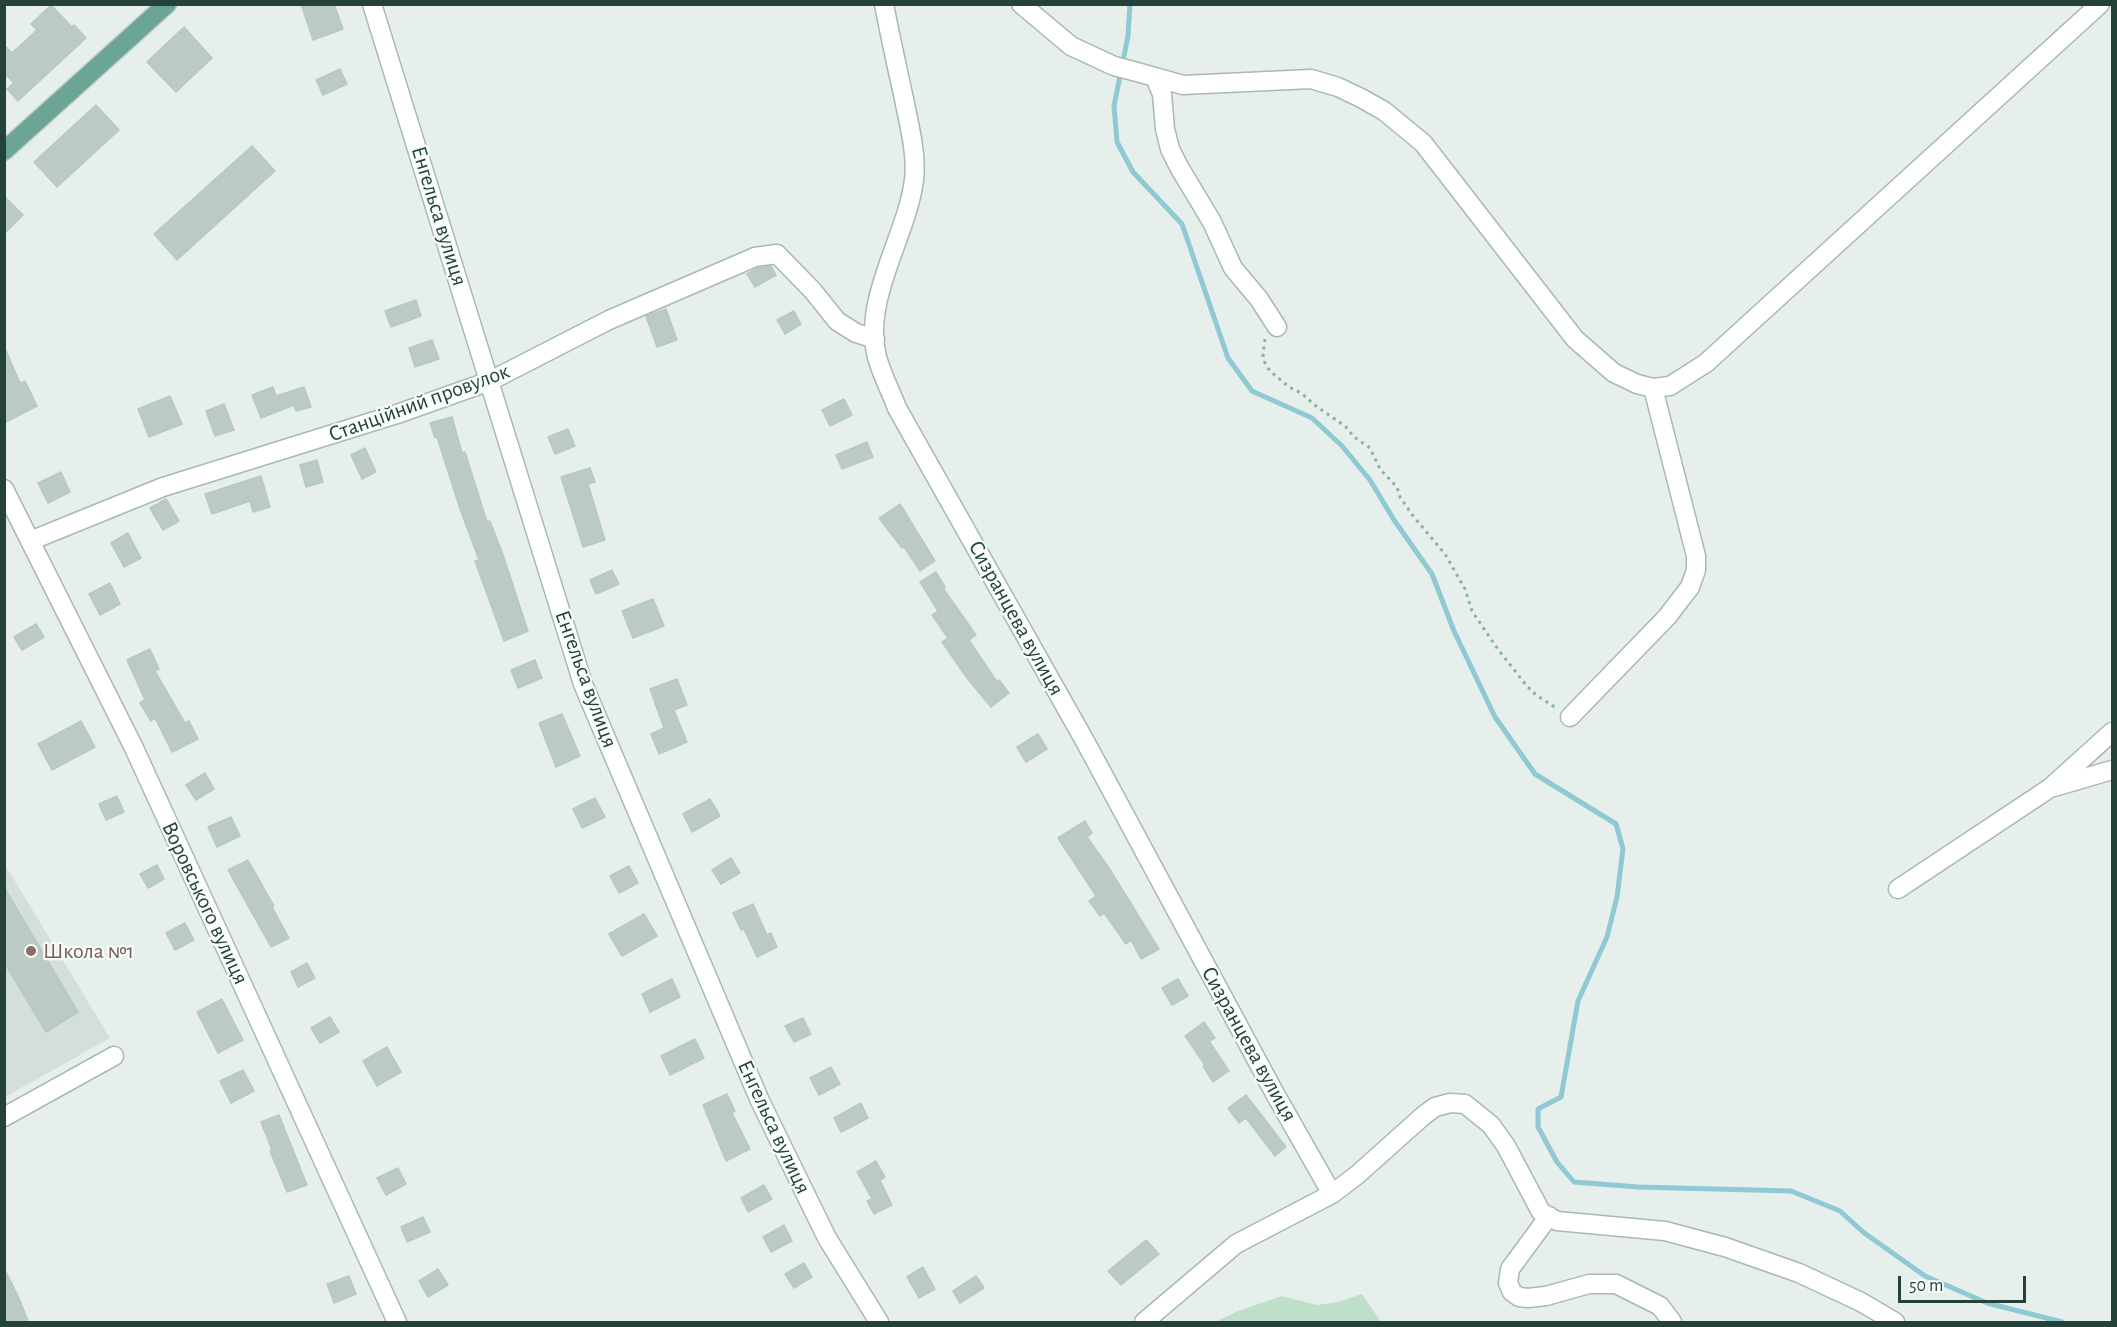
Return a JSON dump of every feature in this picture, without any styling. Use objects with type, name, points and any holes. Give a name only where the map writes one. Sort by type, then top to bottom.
[{"type":"main road","points":[[4,151],[167,4]]},
{"type":"street","name":"Енгельса вулиця","points":[[372,4],[583,684],[760,1101],[827,1238],[879,1323]]},
{"type":"street","name":"Сизранцева вулиця","points":[[884,4],[913,144],[914,180],[904,219],[885,274],[876,316],[877,357],[897,408],[1086,743],[1274,1092],[1332,1194]]},
{"type":"street","points":[[1021,4],[1071,46],[1114,66],[1183,85],[1311,79],[1338,87],[1384,111],[1423,143],[1575,339],[1614,374],[1653,388],[1670,386],[1706,363],[2100,4]]},
{"type":"street","points":[[1155,77],[1162,94],[1165,129],[1170,149],[1216,230],[1233,268],[1259,299],[1276,327]]},
{"type":"street","name":"Станційний провулок","points":[[30,541],[163,487],[397,414],[490,381],[609,320],[755,256],[777,254],[813,291],[837,321],[856,333],[875,339]]},
{"type":"street","points":[[1570,717],[1667,617],[1690,587],[1696,570],[1696,556],[1653,388]]},
{"type":"street","name":"Воровського вулиця","points":[[4,489],[134,748],[397,1323]]},
{"type":"street","points":[[1898,889],[2050,788],[2112,732]]},
{"type":"street","points":[[2050,788],[2112,770]]},
{"type":"street","points":[[4,1117],[114,1056]]},
{"type":"street","points":[[1144,1323],[1236,1244],[1332,1194],[1358,1175],[1406,1130],[1435,1107],[1450,1103],[1465,1104],[1491,1125],[1506,1146],[1541,1212],[1557,1221],[1620,1225],[1665,1231],[1725,1247],[1799,1273],[1861,1302],[1895,1323]]},
{"type":"street","points":[[1549,1216],[1510,1269],[1508,1283],[1512,1292],[1519,1297],[1528,1298],[1546,1296],[1589,1284],[1616,1284],[1660,1306],[1672,1323]]},
{"type":"path","points":[[1276,327],[1263,344],[1265,363],[1270,371],[1345,426],[1354,437],[1370,448],[1380,469],[1397,487],[1400,497],[1413,516],[1445,554],[1462,584],[1472,611],[1513,669],[1536,695],[1570,717]]},
{"type":"shaded area","name":"Школа №1","points":[[4,863],[110,1038],[5,1097],[4,1097]]},
{"type":"green space","points":[[1362,1294],[1381,1322],[1215,1322],[1238,1311],[1282,1296],[1317,1305],[1338,1302]]},
{"type":"building","points":[[301,4],[334,4],[343,29],[313,40]]},
{"type":"building","points":[[51,5],[86,38],[18,101],[7,89],[14,83],[4,73],[4,45],[12,53],[37,30],[31,24]]},
{"type":"building","points":[[184,27],[212,58],[176,92],[147,62]]},
{"type":"building","points":[[340,69],[347,84],[323,95],[316,80]]},
{"type":"building","points":[[96,105],[119,130],[57,187],[34,162]]},
{"type":"building","points":[[252,146],[275,171],[177,260],[154,234]]},
{"type":"building","points":[[4,196],[23,215],[4,234]]},
{"type":"building","points":[[771,266],[776,275],[755,287],[747,274],[758,268]]},
{"type":"building","points":[[416,300],[421,316],[391,327],[385,311]]},
{"type":"building","points":[[666,309],[677,340],[657,347],[646,316]]},
{"type":"building","points":[[794,311],[801,324],[785,334],[777,320]]},
{"type":"building","points":[[432,340],[439,359],[415,367],[409,348]]},
{"type":"building","points":[[4,346],[20,383],[25,381],[37,406],[4,423]]},
{"type":"building","points":[[273,387],[276,396],[304,387],[311,407],[296,411],[294,405],[261,418],[252,395]]},
{"type":"building","points":[[170,396],[182,424],[149,437],[138,409]]},
{"type":"building","points":[[844,399],[852,415],[830,426],[822,410]]},
{"type":"building","points":[[224,404],[234,430],[215,436],[206,411]]},
{"type":"building","points":[[452,417],[462,453],[465,452],[487,522],[490,521],[502,552],[528,631],[504,641],[475,561],[479,560],[437,437],[435,438],[430,423]]},
{"type":"building","points":[[568,429],[575,446],[555,454],[548,437]]},
{"type":"building","points":[[867,442],[873,457],[842,469],[836,455]]},
{"type":"building","points":[[365,448],[376,472],[362,479],[351,455]]},
{"type":"building","points":[[317,460],[323,482],[306,487],[300,465]]},
{"type":"building","points":[[590,468],[595,482],[588,484],[605,540],[583,547],[561,477]]},
{"type":"building","points":[[61,472],[70,492],[48,503],[38,483]]},
{"type":"building","points":[[261,476],[270,507],[253,512],[250,501],[212,514],[205,494]]},
{"type":"building","points":[[166,499],[179,521],[163,530],[150,508]]},
{"type":"building","points":[[900,504],[935,561],[920,571],[904,547],[902,548],[879,518]]},
{"type":"building","points":[[128,533],[141,558],[124,567],[111,543]]},
{"type":"building","points":[[612,570],[619,584],[596,594],[590,580]]},
{"type":"building","points":[[936,572],[945,587],[943,588],[976,635],[969,640],[997,682],[999,680],[1009,693],[991,707],[942,642],[948,638],[932,615],[938,611],[920,582]]},
{"type":"building","points":[[110,583],[120,604],[100,615],[89,594]]},
{"type":"building","points":[[653,599],[664,626],[633,638],[622,611]]},
{"type":"building","points":[[36,624],[44,637],[22,650],[14,637]]},
{"type":"building","points":[[150,649],[159,669],[155,671],[185,723],[189,721],[198,739],[172,752],[155,718],[151,721],[140,703],[145,700],[127,660]]},
{"type":"building","points":[[535,660],[542,678],[518,688],[511,670]]},
{"type":"building","points":[[677,679],[687,705],[674,710],[687,742],[659,754],[651,734],[664,728],[650,689]]},
{"type":"building","points":[[562,714],[580,756],[556,767],[539,723]]},
{"type":"building","points":[[81,721],[95,747],[52,770],[38,744]]},
{"type":"building","points":[[1038,734],[1047,749],[1026,762],[1017,747]]},
{"type":"building","points":[[205,773],[214,789],[196,800],[186,785]]},
{"type":"building","points":[[117,796],[124,812],[106,820],[99,804]]},
{"type":"building","points":[[595,798],[605,817],[582,828],[573,809]]},
{"type":"building","points":[[710,799],[720,816],[692,832],[683,814]]},
{"type":"building","points":[[231,817],[240,836],[217,847],[208,827]]},
{"type":"building","points":[[1085,821],[1092,833],[1087,837],[1159,949],[1141,959],[1131,940],[1126,944],[1104,913],[1100,916],[1089,901],[1096,896],[1058,838]]},
{"type":"building","points":[[731,858],[740,873],[721,884],[712,870]]},
{"type":"building","points":[[248,860],[289,938],[271,947],[228,870]]},
{"type":"building","points":[[157,865],[164,879],[148,888],[140,874]]},
{"type":"building","points":[[629,866],[638,883],[619,893],[610,876]]},
{"type":"building","points":[[4,887],[78,1012],[46,1032],[4,962]]},
{"type":"building","points":[[753,904],[767,935],[771,933],[777,947],[757,957],[744,929],[741,930],[733,913]]},
{"type":"building","points":[[644,914],[657,936],[622,956],[609,934]]},
{"type":"building","points":[[185,923],[194,940],[175,950],[166,933]]},
{"type":"building","points":[[307,963],[315,978],[298,987],[291,972]]},
{"type":"building","points":[[672,979],[680,997],[650,1012],[642,994]]},
{"type":"building","points":[[1178,979],[1188,996],[1172,1005],[1162,988]]},
{"type":"building","points":[[222,999],[243,1040],[218,1053],[197,1012]]},
{"type":"building","points":[[330,1017],[339,1032],[320,1043],[311,1028]]},
{"type":"building","points":[[803,1018],[811,1034],[794,1042],[785,1026]]},
{"type":"building","points":[[1204,1022],[1215,1038],[1209,1041],[1229,1071],[1213,1082],[1203,1066],[1205,1065],[1185,1036]]},
{"type":"building","points":[[695,1039],[704,1058],[670,1075],[661,1056]]},
{"type":"building","points":[[387,1047],[401,1072],[377,1086],[363,1061]]},
{"type":"building","points":[[831,1067],[840,1084],[819,1095],[810,1078]]},
{"type":"building","points":[[243,1070],[254,1091],[231,1103],[220,1081]]},
{"type":"building","points":[[727,1094],[735,1111],[732,1113],[750,1149],[726,1161],[703,1105]]},
{"type":"building","points":[[1246,1095],[1286,1147],[1275,1156],[1246,1118],[1239,1123],[1228,1108]]},
{"type":"building","points":[[861,1103],[868,1118],[841,1132],[834,1118]]},
{"type":"building","points":[[279,1115],[307,1185],[287,1192],[261,1122]]},
{"type":"building","points":[[876,1161],[885,1177],[880,1180],[892,1205],[874,1214],[867,1201],[872,1199],[857,1172]]},
{"type":"building","points":[[398,1168],[406,1184],[386,1195],[377,1178]]},
{"type":"building","points":[[764,1185],[772,1199],[748,1212],[741,1198]]},
{"type":"building","points":[[423,1217],[430,1232],[407,1242],[401,1227]]},
{"type":"building","points":[[784,1225],[792,1241],[771,1252],[763,1237]]},
{"type":"building","points":[[1146,1240],[1159,1254],[1121,1285],[1108,1271]]},
{"type":"building","points":[[804,1263],[812,1277],[794,1288],[785,1274]]},
{"type":"building","points":[[923,1267],[935,1289],[919,1298],[907,1277]]},
{"type":"building","points":[[4,1268],[18,1296],[29,1323],[4,1323]]},
{"type":"building","points":[[438,1269],[448,1285],[428,1297],[419,1281]]},
{"type":"building","points":[[349,1276],[356,1294],[334,1303],[327,1284]]},
{"type":"building","points":[[976,1276],[984,1288],[960,1303],[953,1291]]},
{"type":"waterway","points":[[1130,4],[1128,36],[1114,106],[1117,142],[1133,172],[1182,224],[1228,358],[1252,391],[1312,418],[1342,446],[1370,480],[1394,520],[1432,574],[1454,631],[1495,717],[1535,774],[1616,824],[1623,849],[1617,897],[1607,937],[1578,1001],[1561,1097],[1538,1109],[1538,1127],[1557,1162],[1574,1182],[1638,1187],[1791,1191],[1840,1211],[1863,1232],[1925,1276],[1987,1303],[2062,1322]]},
{"type":"place","name":"Школа №1","points":[[31,951]]}]
